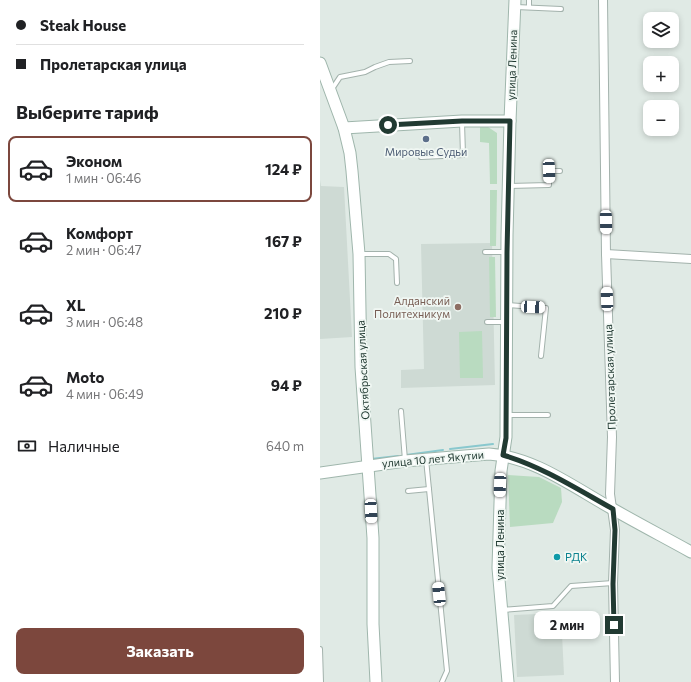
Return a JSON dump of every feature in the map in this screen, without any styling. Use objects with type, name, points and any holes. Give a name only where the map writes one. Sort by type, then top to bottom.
[{"type":"main road","name":"улица Ленина","points":[[508,682],[498,568],[501,471],[506,438],[506,305],[514,3]]},
{"type":"main road","name":"Октябрьская улица","points":[[320,63],[344,128],[350,152],[352,171],[359,254],[361,367],[373,538],[373,624],[376,682]]},
{"type":"main road","points":[[344,128],[462,121],[510,121]]},
{"type":"main road","name":"улица 10 лет Якутии","points":[[320,473],[405,461],[490,454],[503,455],[525,462],[556,477],[691,552]]},
{"type":"street","name":"Пролетарская улица","points":[[603,0],[606,254],[612,437],[610,494],[615,530],[613,584],[615,682]]},
{"type":"street","points":[[606,254],[691,259]]},
{"type":"lane","points":[[529,0],[529,7]]},
{"type":"lane","points":[[514,3],[529,7],[562,8]]},
{"type":"lane","points":[[330,91],[340,76],[365,72],[389,62],[410,61]]},
{"type":"lane","points":[[421,157],[463,155],[462,121]]},
{"type":"lane","points":[[509,186],[549,185],[549,171],[560,171]]},
{"type":"lane","points":[[485,252],[507,252]]},
{"type":"lane","points":[[359,254],[389,254],[396,259],[397,283]]},
{"type":"lane","points":[[506,305],[546,308],[541,356]]},
{"type":"lane","points":[[487,322],[506,322]]},
{"type":"lane","points":[[401,411],[405,461]]},
{"type":"lane","points":[[506,414],[548,415]]},
{"type":"lane","points":[[426,459],[447,671],[442,682]]},
{"type":"lane","points":[[408,491],[429,489]]},
{"type":"lane","points":[[502,610],[553,606],[571,586],[613,584]]},
{"type":"lane","points":[[320,649],[322,682]]},
{"type":"shaded area","points":[[320,180],[321,186],[344,187],[352,337],[320,339]]},
{"type":"shaded area","name":"Алданский Политехникум","points":[[492,243],[495,385],[401,388],[401,370],[424,369],[421,244]]},
{"type":"shaded area","points":[[561,613],[564,675],[517,677],[514,615]]},
{"type":"green space","points":[[480,125],[488,127],[497,133],[497,184],[490,184],[489,143],[480,142]]},
{"type":"green space","points":[[490,190],[497,190],[496,246],[490,246]]},
{"type":"green space","points":[[489,257],[495,257],[496,317],[490,317]]},
{"type":"green space","points":[[482,331],[483,378],[460,378],[459,332]]},
{"type":"green space","points":[[508,475],[539,477],[561,488],[562,502],[553,523],[510,527]]},
{"type":"waterway","points":[[450,449],[493,444]]},
{"type":"waterway","points":[[406,455],[443,450]]},
{"type":"waterway","points":[[371,459],[398,456]]},
{"type":"place","name":"Мировые Судьи","points":[[426,139]]},
{"type":"place","name":"Алданский Политехникум","points":[[458,307]]},
{"type":"place","name":"РДК","points":[[557,557]]},
{"type":"route","points":[[388,125],[462,121],[510,121],[506,314],[506,438],[503,455],[525,462],[556,477],[613,509],[615,530],[613,584],[614,625]]}]
